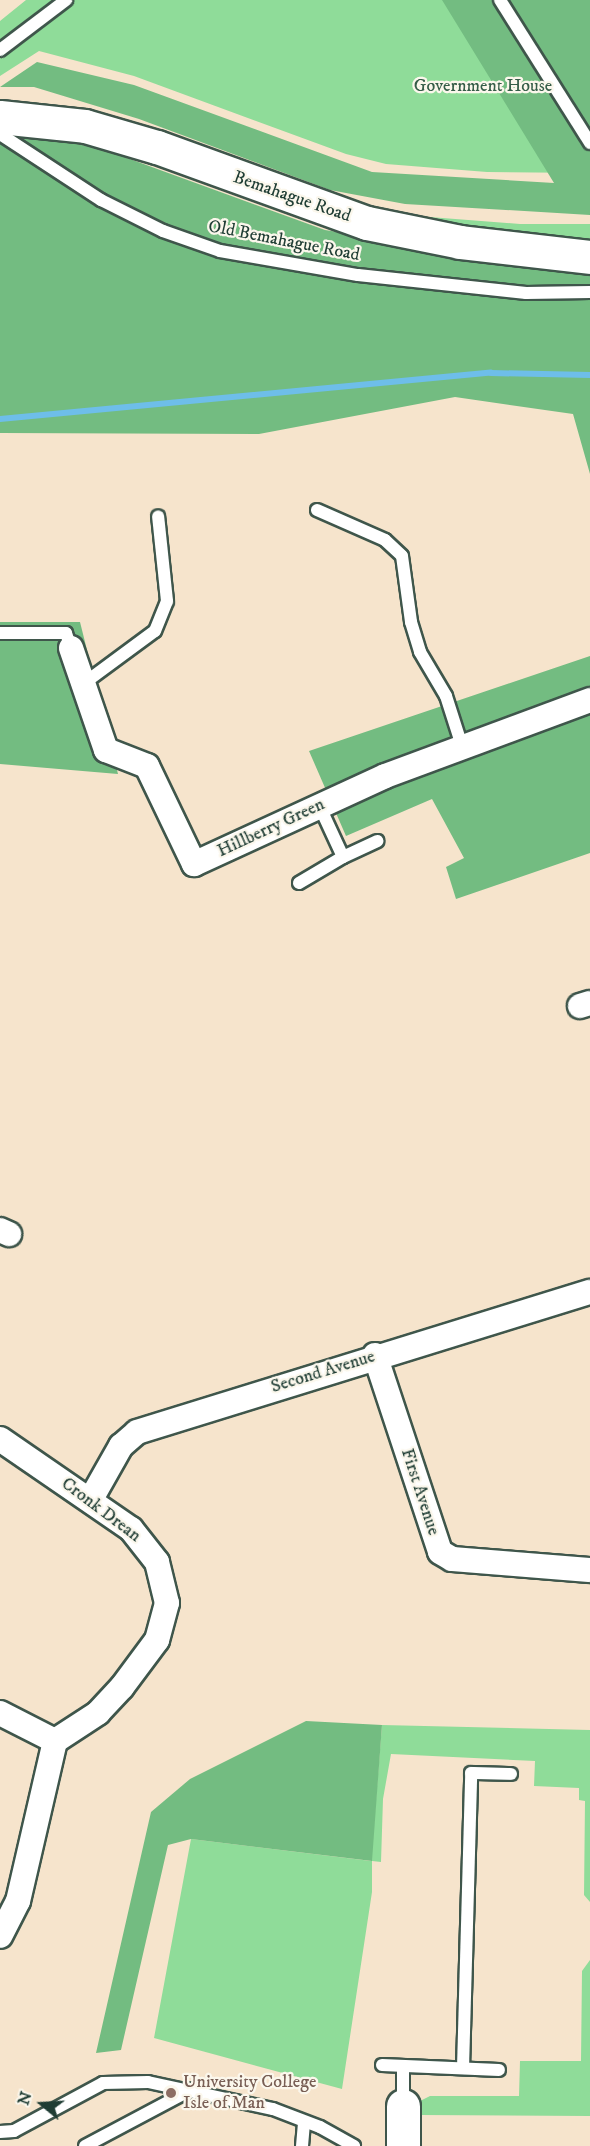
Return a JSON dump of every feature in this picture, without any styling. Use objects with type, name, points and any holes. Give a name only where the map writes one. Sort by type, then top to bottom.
[{"type":"main road","name":"Bemahague Road","points":[[0,117],[85,126],[137,141],[367,223],[460,242],[590,256]]},
{"type":"main road","points":[[403,2106],[403,2146]]},
{"type":"street","name":"Hillberry Green","points":[[71,648],[106,750],[147,766],[194,864],[319,805],[462,746],[590,700]]},
{"type":"street","name":"Second Avenue","points":[[91,1499],[121,1446],[137,1432],[375,1355],[590,1292]]},
{"type":"street","name":"First Avenue","points":[[375,1355],[440,1552],[462,1561],[590,1570]]},
{"type":"street","name":"Cronk Drean","points":[[0,1439],[91,1499],[131,1529],[157,1562],[165,1585],[164,1622],[147,1656],[98,1713],[55,1741]]},
{"type":"street","points":[[0,1713],[55,1741],[18,1901],[0,1936]]},
{"type":"lane","points":[[0,50],[66,0]]},
{"type":"lane","points":[[500,0],[590,143]]},
{"type":"lane","name":"Old Bemahague Road","points":[[0,134],[101,200],[163,231],[220,251],[369,276],[526,293],[590,292]]},
{"type":"lane","points":[[316,510],[385,540],[402,556],[411,622],[420,652],[446,696],[462,746]]},
{"type":"lane","points":[[83,684],[155,632],[167,601],[158,516]]},
{"type":"lane","points":[[0,633],[66,633],[71,648]]},
{"type":"lane","points":[[319,805],[343,857]]},
{"type":"lane","points":[[299,883],[343,857],[378,842]]},
{"type":"lane","points":[[463,2068],[471,1773],[511,1774]]},
{"type":"lane","points":[[382,2065],[499,2070]]},
{"type":"lane","points":[[403,2066],[403,2106]]},
{"type":"lane","points":[[0,2132],[14,2131],[103,2083],[148,2082],[192,2089],[273,2109],[354,2146]]},
{"type":"lane","points":[[85,2146],[192,2089]]},
{"type":"lane","points":[[302,2146],[304,2122]]},
{"type":"green space","name":"Government House","points":[[26,0],[590,0],[590,173],[487,172],[386,164],[346,154],[134,76],[39,51],[0,76],[0,21]]},
{"type":"green space","points":[[442,0],[590,0],[590,215],[405,204],[330,190],[139,119],[34,87],[0,87],[37,62],[134,85],[372,172],[554,183]]},
{"type":"green space","points":[[44,136],[108,151],[325,230],[590,272],[590,474],[573,414],[455,397],[259,434],[0,433],[0,141]]},
{"type":"green space","points":[[391,214],[520,224],[590,224],[590,244],[520,238]]},
{"type":"green space","points":[[0,622],[80,622],[118,774],[0,764]]},
{"type":"green space","points":[[590,656],[590,853],[456,899],[446,867],[464,858],[432,799],[346,836],[309,751]]},
{"type":"green space","points":[[306,1721],[382,1725],[372,1861],[191,1839],[168,1845],[121,2050],[96,2053],[151,1812],[190,1779]]},
{"type":"green space","points":[[382,1725],[590,1730],[590,1902],[584,1895],[585,1801],[579,1800],[579,1788],[534,1786],[535,1761],[391,1754],[383,1799],[381,1862],[372,1861],[372,1892],[342,2089],[154,2038],[191,1839],[371,1861]]},
{"type":"green space","points":[[590,1960],[590,2116],[420,2115],[420,2101],[430,2096],[519,2096],[520,2061],[581,2061],[582,1971]]},
{"type":"waterway","points":[[0,419],[491,373],[590,375]]},
{"type":"place","name":"University College Isle of Man","points":[[171,2093]]}]
